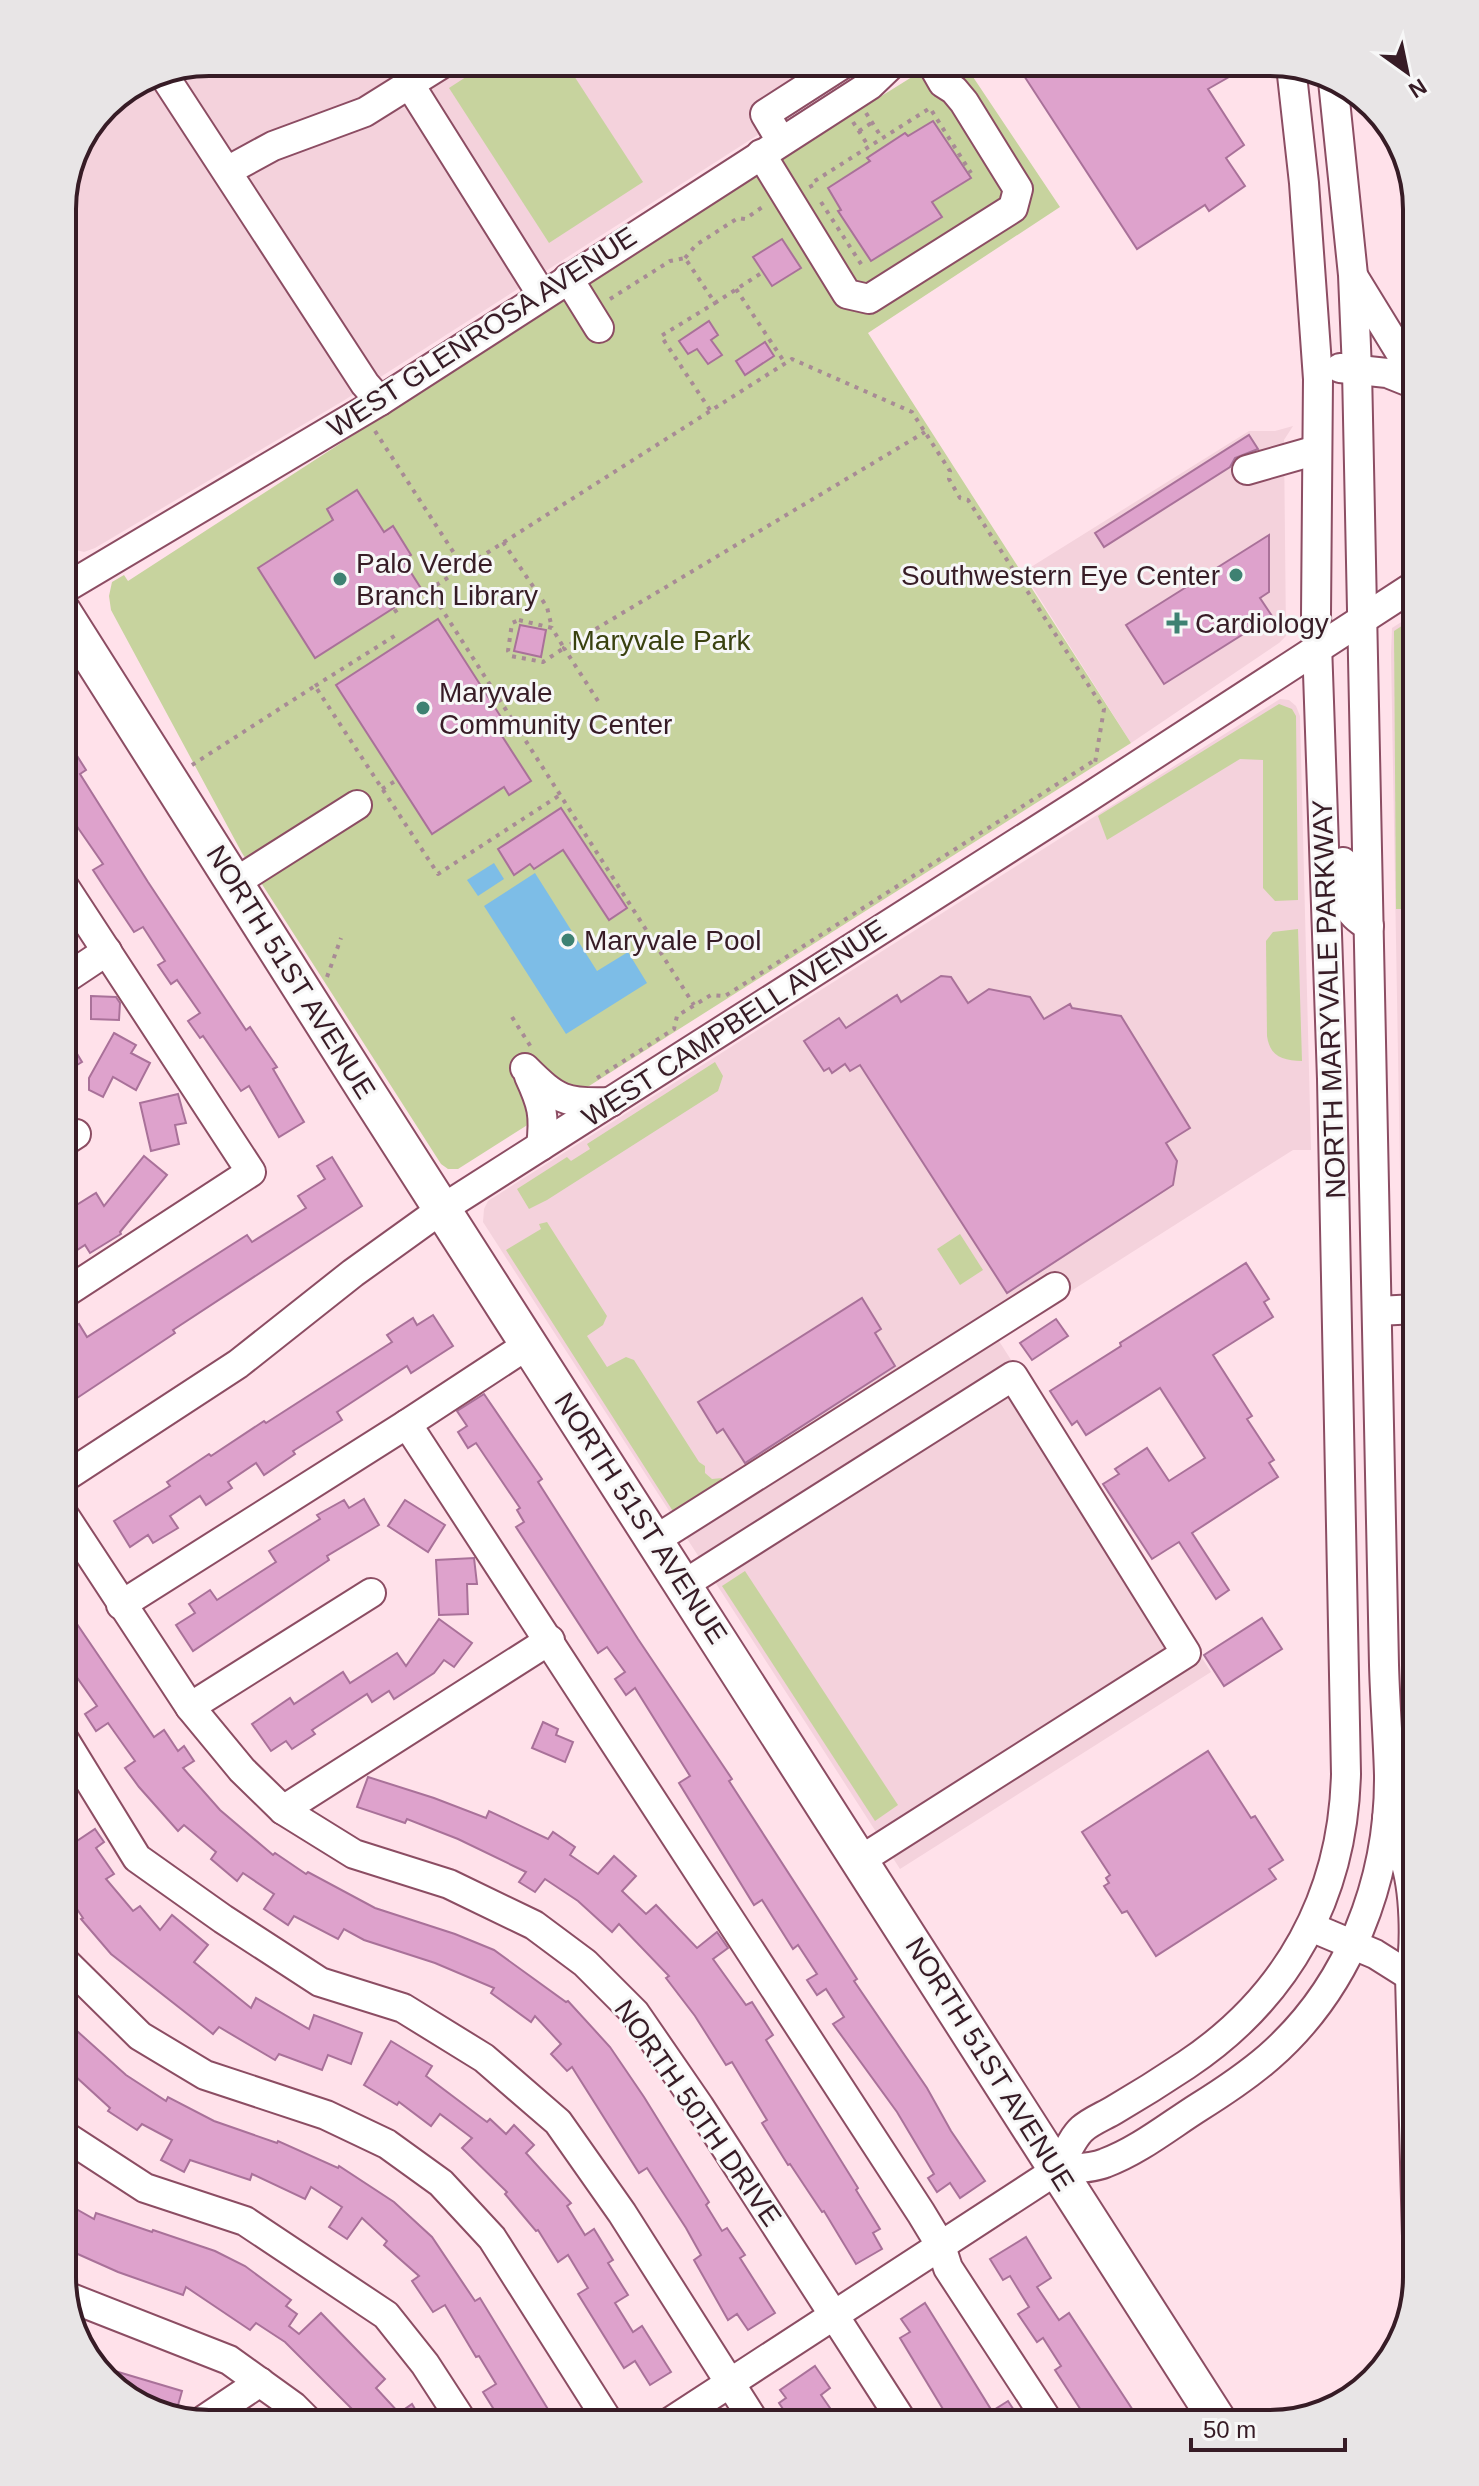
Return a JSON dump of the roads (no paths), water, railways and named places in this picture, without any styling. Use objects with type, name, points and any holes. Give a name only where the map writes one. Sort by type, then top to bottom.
[{"type":"main road","name":"NORTH 51ST AVENUE","points":[[76,633],[1211,2410]]},
{"type":"street","points":[[227,171],[273,146],[365,112],[424,76]]},
{"type":"street","points":[[824,76],[765,114],[771,148],[847,294],[869,299],[1013,208],[1016,199],[1018,189],[1011,176],[964,102],[939,76]]},
{"type":"street","name":"WEST GLENROSA AVENUE","points":[[76,582],[371,406],[870,85],[879,76]]},
{"type":"street","name":"NORTH MARYVALE PARKWAY","points":[[1057,2170],[1081,2130],[1188,2064],[1226,2035],[1289,1967],[1311,1927],[1334,1865],[1343,1829],[1345,1800],[1332,1079],[1317,649],[1317,365],[1304,183],[1292,78]]},
{"type":"street","points":[[169,83],[365,384],[371,406]]},
{"type":"street","points":[[410,85],[542,295]]},
{"type":"street","name":"NORTH MARYVALE PARKWAY","points":[[1057,2170],[1104,2164],[1231,2087],[1269,2057],[1305,2020],[1333,1982],[1353,1946],[1377,1879],[1386,1818],[1389,1776],[1383,1650],[1357,370],[1353,275],[1334,93]]},
{"type":"street","points":[[1353,275],[1403,359]]},
{"type":"street","points":[[568,278],[602,315]]},
{"type":"street","points":[[1317,365],[1387,373],[1403,378]]},
{"type":"street","points":[[1247,470],[1317,450]]},
{"type":"street","name":"WEST CAMPBELL AVENUE","points":[[76,1470],[238,1364],[353,1273],[442,1209],[1403,593]]},
{"type":"street","points":[[1322,768],[1342,839],[1346,906],[1354,918],[1369,926]]},
{"type":"street","points":[[234,883],[357,805]]},
{"type":"street","points":[[76,904],[251,1172],[76,1286]]},
{"type":"street","points":[[76,972],[107,951]]},
{"type":"street","points":[[1332,1079],[1371,1045]]},
{"type":"street","points":[[541,1146],[542,1103],[525,1068],[549,1092],[565,1100],[611,1102]]},
{"type":"street","points":[[655,1540],[1055,1287]]},
{"type":"street","points":[[1377,1311],[1403,1310]]},
{"type":"street","points":[[121,1605],[529,1344]]},
{"type":"street","points":[[683,1585],[1013,1376],[1186,1653],[859,1861]]},
{"type":"street","points":[[407,1424],[941,2246],[948,2268],[1041,2410]]},
{"type":"street","name":"NORTH 50TH DRIVE","points":[[76,1534],[190,1707],[242,1770],[283,1810],[354,1854],[449,1884],[534,1925],[585,1963],[635,2013],[699,2106],[895,2410]]},
{"type":"street","points":[[190,1707],[371,1593]]},
{"type":"street","points":[[283,1810],[550,1640]]},
{"type":"street","points":[[76,1759],[137,1858],[320,1982],[403,2008],[484,2058],[558,2122],[622,2213],[747,2410]]},
{"type":"street","name":"NORTH MARYVALE PARKWAY","points":[[1386,1818],[1403,1856]]},
{"type":"street","points":[[1311,1927],[1375,1954],[1403,1972]]},
{"type":"street","points":[[76,1973],[140,2036],[205,2075],[326,2115],[387,2144],[441,2183],[492,2238],[601,2410]]},
{"type":"street","points":[[76,2143],[145,2188],[245,2221],[386,2315],[425,2364],[455,2410]]},
{"type":"street","points":[[689,2410],[1057,2170]]},
{"type":"street","points":[[79,2301],[229,2360],[297,2410]]},
{"type":"street","points":[[218,2410],[260,2382]]},
{"type":"water","points":[[494,863],[504,879],[478,896],[467,880]]},
{"type":"water","points":[[535,873],[597,971],[628,952],[647,983],[566,1034],[484,906]]},
{"type":"place","name":"Southwestern Eye Center","points":[[1236,575]]},
{"type":"place","name":"Palo Verde Branch Library","points":[[340,579]]},
{"type":"place","name":"Cardiology","points":[[1177,623]]},
{"type":"place","name":"Maryvale Community Center","points":[[423,708]]},
{"type":"place","name":"Maryvale Pool","points":[[568,940]]},
{"type":"park label","name":"Maryvale Park","points":[[661,640]]}]
